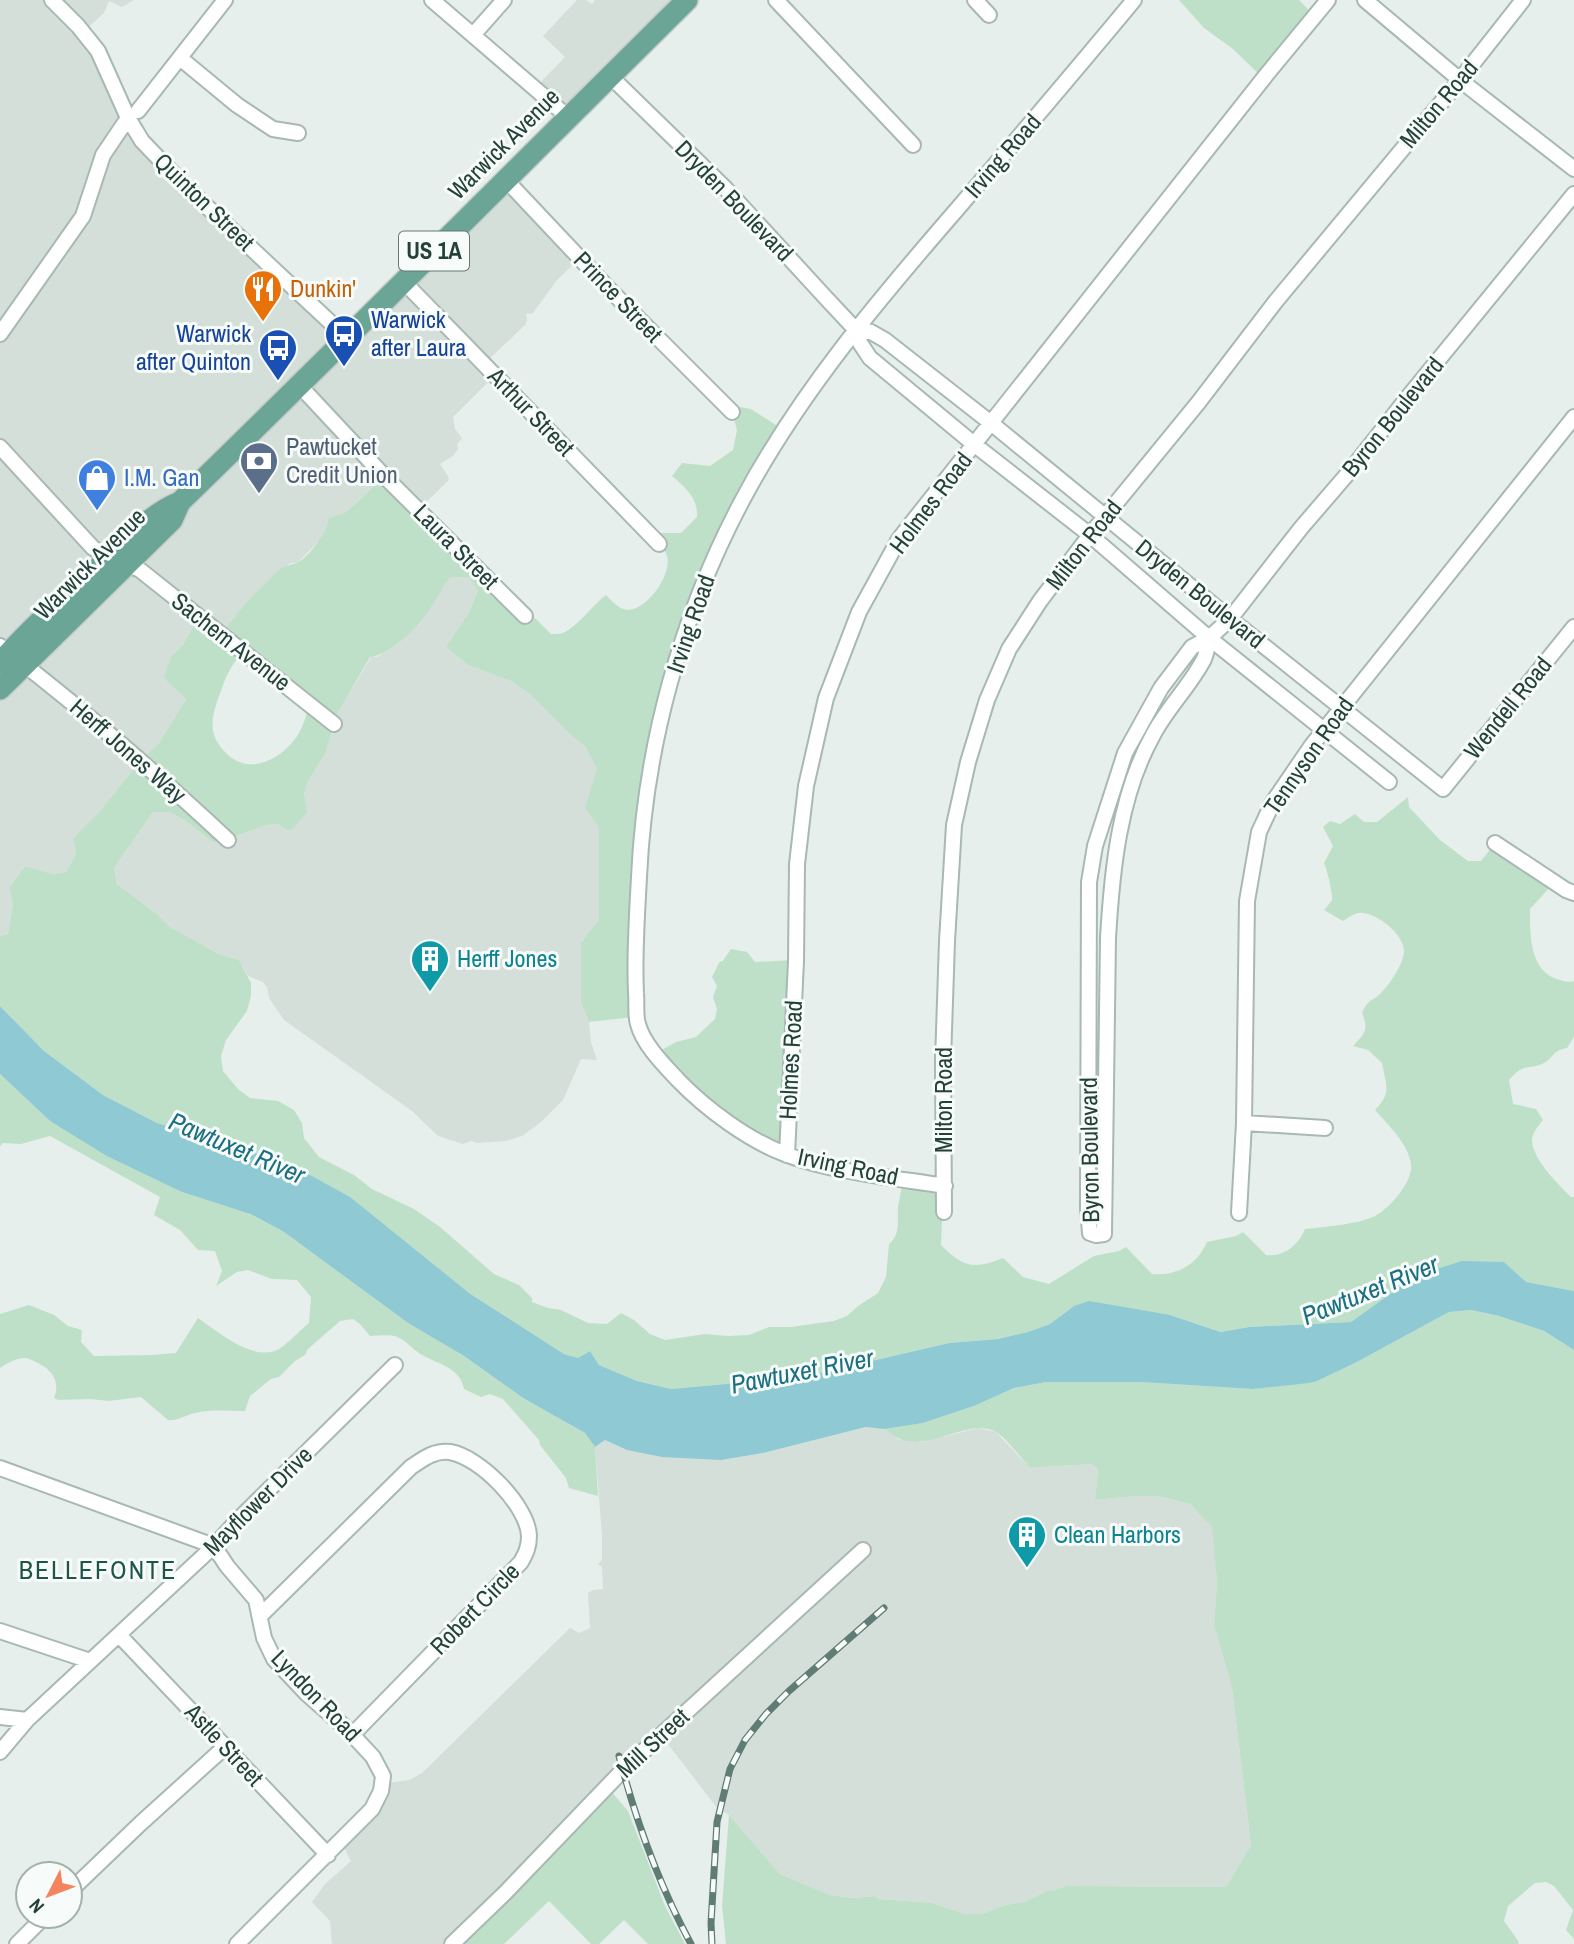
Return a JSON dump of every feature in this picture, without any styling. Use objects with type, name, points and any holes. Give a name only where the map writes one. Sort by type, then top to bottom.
[{"type":"main road","name":"Warwick Avenue","points":[[0,689],[9,657],[118,560],[146,523],[164,508],[180,502],[300,386],[687,0]]},
{"type":"street","name":"Quinton Street","points":[[52,0],[98,51],[133,115],[142,141],[187,188],[347,338]]},
{"type":"street","points":[[0,334],[83,216],[103,155],[225,0]]},
{"type":"street","points":[[432,0],[568,117]]},
{"type":"street","points":[[473,35],[504,0]]},
{"type":"street","points":[[776,0],[913,145]]},
{"type":"street","points":[[975,0],[989,15]]},
{"type":"street","name":"Irving Road","points":[[945,1186],[819,1165],[786,1155],[755,1141],[684,1087],[654,1055],[638,1025],[635,959],[640,852],[652,759],[676,659],[710,568],[744,498],[793,416],[855,329],[1134,0]]},
{"type":"street","name":"Holmes Road","points":[[786,1155],[796,961],[797,864],[806,786],[826,698],[859,612],[899,539],[1328,0]]},
{"type":"street","points":[[1365,0],[1460,80],[1574,169]]},
{"type":"street","name":"Milton Road","points":[[944,1212],[943,1062],[954,825],[968,762],[987,700],[1009,649],[1040,600],[1090,535],[1276,301],[1523,0]]},
{"type":"street","points":[[180,58],[237,105],[273,130],[298,133]]},
{"type":"street","name":"Dryden Boulevard","points":[[610,76],[726,189],[855,329],[870,358],[1090,535],[1209,638],[1389,782]]},
{"type":"street","name":"Prince Street","points":[[506,180],[732,412]]},
{"type":"street","name":"Byron Boulevard","points":[[1209,638],[1205,657],[1153,734],[1131,785],[1120,836],[1111,889],[1107,981],[1104,1234],[1096,1236],[1090,1233],[1088,1208],[1090,882],[1095,846],[1125,753],[1161,688],[1192,647],[1209,638],[1230,619],[1574,194]]},
{"type":"street","name":"Arthur Street","points":[[403,281],[659,544]]},
{"type":"street","name":"Dryden Boulevard","points":[[855,329],[871,332],[885,340],[1443,789]]},
{"type":"street","name":"Laura Street","points":[[300,386],[384,476],[525,616]]},
{"type":"street","name":"Tennyson Road","points":[[1240,1213],[1247,901],[1259,832],[1273,802],[1324,729],[1574,416]]},
{"type":"street","name":"Sachem Avenue","points":[[0,447],[93,548],[140,570],[334,724]]},
{"type":"street","name":"Wendell Road","points":[[1443,789],[1574,627]]},
{"type":"street","name":"Herff Jones Way","points":[[9,657],[151,769],[228,840]]},
{"type":"street","points":[[1100,831],[1120,836]]},
{"type":"street","points":[[1494,844],[1574,893]]},
{"type":"street","points":[[1089,980],[1107,981]]},
{"type":"street","points":[[1244,1123],[1325,1128]]},
{"type":"street","name":"Mayflower Drive","points":[[0,1752],[27,1720],[214,1546],[395,1365]]},
{"type":"street","name":"Robert Circle","points":[[260,1616],[411,1467],[432,1453],[451,1452],[484,1468],[512,1499],[529,1533],[528,1547],[521,1562],[352,1735]]},
{"type":"street","points":[[0,1468],[214,1546]]},
{"type":"street","name":"Lyndon Road","points":[[214,1546],[256,1600],[264,1638],[274,1658],[307,1694],[373,1757],[383,1776],[381,1791],[372,1809],[237,1944]]},
{"type":"street","name":"Mill Street","points":[[452,1944],[628,1765],[863,1550]]},
{"type":"street","points":[[0,1631],[90,1661]]},
{"type":"street","name":"Astle Street","points":[[119,1635],[328,1855]]},
{"type":"street","points":[[0,1717],[27,1720]]},
{"type":"street","points":[[84,1878],[226,1746]]},
{"type":"street","points":[[17,1944],[31,1930]]},
{"type":"shaded area","points":[[0,0],[134,0],[122,7],[109,1],[104,13],[83,32],[124,124],[342,335],[506,180],[582,256],[557,280],[533,313],[526,314],[525,325],[485,363],[494,376],[453,417],[455,429],[462,438],[453,456],[440,464],[449,480],[422,506],[387,473],[346,512],[329,518],[319,541],[298,562],[290,563],[222,634],[196,617],[184,643],[171,657],[165,678],[186,699],[159,743],[73,838],[76,854],[66,872],[53,874],[25,866],[9,886],[13,903],[8,934],[0,936]]},
{"type":"shaded area","points":[[577,0],[586,0],[592,4],[595,0],[686,0],[567,117],[535,88],[565,57],[543,36]]},
{"type":"shaded area","points":[[450,577],[470,577],[478,590],[469,612],[446,647],[468,665],[511,681],[530,694],[584,742],[600,766],[599,921],[581,943],[581,1002],[589,1022],[591,1042],[597,1060],[581,1059],[563,1100],[540,1123],[522,1136],[506,1141],[471,1141],[463,1144],[438,1136],[412,1111],[284,1020],[269,998],[267,987],[263,982],[248,976],[239,960],[219,954],[170,927],[117,884],[114,868],[153,812],[169,812],[186,821],[236,836],[278,824],[304,794],[308,781],[325,754],[338,713],[371,657],[377,657],[396,645],[419,625]]},
{"type":"shaded area","points":[[871,1426],[885,1429],[898,1439],[911,1442],[923,1442],[978,1428],[996,1432],[1030,1468],[1092,1464],[1098,1468],[1095,1500],[1156,1496],[1190,1504],[1213,1527],[1217,1582],[1214,1625],[1232,1688],[1251,1845],[1226,1887],[1066,1886],[1046,1891],[1025,1902],[1005,1905],[982,1914],[965,1914],[933,1903],[879,1899],[875,1896],[853,1898],[830,1895],[780,1874],[729,1815],[717,1808],[664,1739],[450,1944],[332,1944],[330,1921],[312,1902],[325,1884],[351,1861],[343,1846],[381,1784],[409,1780],[422,1773],[570,1628],[579,1633],[590,1628],[588,1593],[603,1589],[602,1567],[598,1564],[602,1560],[602,1535],[595,1447],[605,1440],[627,1450],[721,1460],[763,1453]]},
{"type":"green space","points":[[1179,0],[1299,0],[1313,14],[1263,78],[1233,49],[1204,28]]},
{"type":"green space","points":[[730,405],[751,409],[782,429],[707,569],[650,761],[634,1017],[589,1022],[581,1002],[581,943],[599,920],[599,827],[585,808],[597,769],[586,747],[530,694],[511,681],[468,665],[446,647],[469,612],[478,590],[469,577],[450,577],[416,628],[390,649],[370,657],[338,713],[325,754],[308,781],[304,794],[307,812],[294,828],[288,830],[278,824],[267,825],[213,842],[186,821],[169,812],[153,812],[114,868],[117,884],[170,927],[219,954],[239,960],[251,983],[251,996],[247,1011],[226,1040],[221,1056],[223,1071],[238,1089],[250,1098],[278,1101],[294,1110],[302,1123],[304,1138],[319,1157],[354,1175],[372,1189],[414,1209],[440,1227],[494,1274],[519,1285],[532,1298],[532,1302],[561,1310],[588,1323],[607,1324],[621,1313],[650,1334],[665,1340],[705,1334],[749,1335],[769,1327],[834,1321],[847,1316],[878,1293],[886,1277],[889,1244],[897,1232],[902,1185],[943,1190],[941,1245],[956,1258],[976,1265],[1003,1258],[1023,1277],[1049,1284],[1094,1256],[1126,1247],[1152,1274],[1178,1271],[1198,1257],[1207,1242],[1243,1232],[1266,1255],[1279,1254],[1295,1245],[1305,1229],[1351,1223],[1375,1216],[1399,1194],[1411,1171],[1406,1149],[1375,1110],[1386,1093],[1382,1063],[1368,1050],[1353,1046],[1365,1031],[1362,1013],[1395,974],[1403,957],[1403,945],[1390,926],[1376,917],[1360,913],[1343,921],[1324,910],[1332,897],[1324,863],[1333,846],[1323,827],[1330,821],[1340,824],[1355,814],[1364,822],[1377,822],[1408,797],[1409,807],[1440,840],[1468,861],[1481,861],[1495,843],[1553,884],[1530,909],[1531,939],[1541,968],[1557,979],[1574,981],[1574,1037],[1567,1048],[1558,1051],[1544,1063],[1518,1071],[1509,1080],[1513,1104],[1536,1109],[1543,1120],[1532,1137],[1536,1155],[1553,1179],[1574,1197],[1574,1291],[1525,1282],[1504,1262],[1415,1276],[1351,1322],[1249,1327],[1222,1332],[1170,1315],[1074,1306],[1050,1324],[998,1339],[949,1343],[803,1377],[671,1389],[637,1381],[599,1365],[590,1351],[578,1358],[564,1354],[469,1293],[310,1175],[237,1146],[157,1123],[103,1095],[44,1051],[0,1006],[0,936],[8,934],[13,903],[9,887],[25,866],[53,874],[66,872],[76,854],[73,838],[159,743],[186,699],[164,678],[171,657],[184,643],[196,617],[222,634],[248,601],[278,571],[307,555],[322,536],[329,518],[346,512],[388,473],[551,634],[562,633],[606,595],[621,608],[631,609],[640,606],[655,592],[668,564],[664,550],[651,533],[681,533],[697,517],[693,499],[672,476],[682,463],[710,466],[733,450],[737,430]],"holes":[[[242,654],[309,706],[302,727],[289,746],[270,760],[260,763],[238,762],[221,747],[213,732],[213,717],[223,686]]]},
{"type":"green space","points":[[731,949],[747,952],[755,962],[794,960],[784,1153],[752,1141],[658,1052],[676,1042],[696,1037],[715,1019],[717,1009],[713,997],[717,986],[712,977],[720,961],[722,962]]},
{"type":"green space","points":[[0,1074],[50,1121],[182,1192],[247,1213],[284,1232],[408,1323],[464,1356],[523,1398],[585,1433],[595,1447],[598,1496],[569,1488],[566,1478],[539,1440],[503,1399],[490,1394],[481,1397],[464,1389],[458,1375],[446,1366],[419,1353],[397,1337],[370,1336],[353,1319],[340,1321],[279,1377],[271,1379],[250,1396],[245,1411],[207,1411],[168,1420],[141,1397],[109,1401],[58,1400],[54,1398],[56,1386],[53,1376],[46,1368],[28,1358],[15,1360],[0,1368],[0,1314],[29,1305],[54,1315],[68,1326],[82,1330],[81,1342],[94,1356],[176,1353],[198,1318],[235,1343],[265,1352],[279,1349],[309,1323],[311,1297],[297,1280],[272,1279],[248,1270],[237,1272],[216,1286],[222,1271],[215,1251],[198,1250],[180,1230],[154,1215],[160,1197],[50,1136],[21,1144],[3,1143],[0,1146]]},
{"type":"green space","points":[[1471,1310],[1544,1331],[1574,1350],[1574,1939],[1566,1930],[1573,1910],[1554,1886],[1546,1882],[1535,1883],[1508,1906],[1504,1921],[1518,1944],[726,1944],[722,1906],[729,1815],[780,1874],[830,1895],[853,1898],[875,1896],[879,1899],[933,1903],[965,1914],[982,1914],[1005,1905],[1025,1902],[1046,1891],[1066,1886],[1226,1887],[1251,1845],[1232,1688],[1214,1625],[1217,1582],[1212,1527],[1190,1504],[1157,1496],[1095,1500],[1098,1469],[1092,1464],[1030,1468],[999,1434],[983,1428],[913,1442],[899,1438],[885,1429],[923,1423],[974,1406],[1014,1388],[1046,1382],[1140,1382],[1253,1389],[1317,1381],[1449,1312]]},
{"type":"green space","points":[[609,1789],[628,1811],[665,1906],[685,1944],[648,1944],[624,1920],[599,1944],[591,1944],[549,1901],[504,1944],[450,1944]]},
{"type":"water","name":"Pawtuxet River","points":[[0,1006],[44,1051],[103,1095],[157,1123],[238,1146],[310,1175],[350,1197],[469,1293],[564,1354],[578,1358],[590,1351],[599,1365],[637,1381],[671,1389],[803,1377],[949,1343],[998,1339],[1050,1324],[1074,1306],[1089,1301],[1170,1315],[1221,1332],[1249,1327],[1351,1322],[1415,1276],[1462,1261],[1504,1262],[1526,1282],[1574,1291],[1574,1350],[1544,1331],[1499,1316],[1471,1310],[1449,1312],[1355,1363],[1309,1383],[1253,1389],[1140,1382],[1046,1382],[1014,1388],[974,1406],[923,1423],[885,1429],[866,1427],[763,1453],[721,1460],[662,1457],[627,1450],[605,1440],[595,1447],[585,1433],[523,1398],[464,1356],[408,1323],[284,1232],[250,1214],[182,1192],[107,1156],[50,1121],[0,1074]]},
{"type":"railway","points":[[712,1944],[717,1822],[730,1769],[745,1740],[766,1714],[884,1608]]},
{"type":"railway","points":[[619,1756],[649,1852],[691,1944]]},
{"type":"place","name":"Dunkin'","points":[[263,323]]},
{"type":"place","name":"Warwick after Laura","points":[[344,368]]},
{"type":"place","name":"Warwick after Quinton","points":[[278,382]]},
{"type":"place","name":"Pawtucket Credit Union","points":[[259,495]]},
{"type":"place","name":"I.M. Gan","points":[[97,512]]},
{"type":"place","name":"Herff Jones","points":[[430,993]]},
{"type":"place","name":"Clean Harbors","points":[[1027,1569]]},
{"type":"district","name":"BELLEFONTE","points":[[98,1570]]}]
